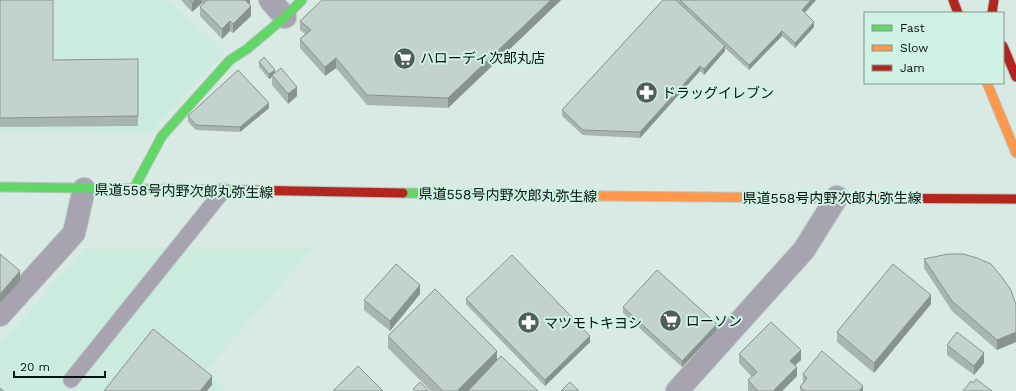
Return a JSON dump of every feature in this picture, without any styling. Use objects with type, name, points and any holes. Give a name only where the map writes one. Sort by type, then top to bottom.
[{"type":"main road","points":[[134,190],[162,136],[230,60],[247,49],[285,17],[302,0]]},
{"type":"main road","points":[[953,0],[958,12]]},
{"type":"main road","points":[[992,12],[994,0]]},
{"type":"main road","points":[[1004,48],[1016,77]]},
{"type":"main road","points":[[987,84],[1016,153]]},
{"type":"main road","points":[[997,84],[1016,130]]},
{"type":"main road","name":"県道558号内野次郎丸弥生線","points":[[0,187],[694,197],[1016,199]]},
{"type":"street","points":[[270,0],[285,17]]},
{"type":"street","points":[[0,315],[74,233],[84,189]]},
{"type":"street","points":[[677,391],[804,250],[837,198]]},
{"type":"lane","points":[[71,380],[223,191]]},
{"type":"shaded area","points":[[0,0],[168,0],[225,52],[150,133],[0,131]]},
{"type":"shaded area","points":[[314,247],[207,369],[226,391],[0,391],[0,344],[85,248]]},
{"type":"building","points":[[0,0],[53,0],[53,60],[138,59],[138,116],[0,118]]},
{"type":"building","points":[[207,0],[245,0],[251,6],[233,24],[230,21],[222,29],[200,7]]},
{"type":"building","name":"ハローディ次郎丸店","points":[[322,0],[551,0],[448,98],[367,95],[336,58],[325,67],[300,39],[311,30],[300,21]]},
{"type":"building","points":[[663,0],[676,0],[725,46],[704,69],[700,66],[640,132],[583,130],[562,110]]},
{"type":"building","points":[[680,0],[811,0],[802,10],[814,22],[795,43],[782,31],[749,65]]},
{"type":"building","points":[[264,57],[275,70],[269,74],[259,62]]},
{"type":"building","points":[[281,68],[297,87],[288,94],[272,75]]},
{"type":"building","points":[[238,70],[269,103],[240,127],[196,125],[188,116]]},
{"type":"building","points":[[0,254],[20,271],[0,294]]},
{"type":"building","points":[[948,254],[963,254],[991,264],[1011,290],[1016,305],[1016,332],[997,340],[952,301],[924,259]]},
{"type":"building","name":"マツモトキヨシ","points":[[512,255],[590,336],[545,380],[466,299]]},
{"type":"building","points":[[396,264],[420,285],[390,321],[364,300]]},
{"type":"building","points":[[893,264],[931,295],[874,363],[837,332]]},
{"type":"building","name":"ローソン","points":[[657,270],[717,324],[682,361],[623,307]]},
{"type":"building","points":[[435,289],[497,351],[457,391],[443,391],[388,336]]},
{"type":"building","points":[[771,322],[801,350],[790,361],[797,367],[773,391],[758,391],[748,380],[757,372],[739,354]]},
{"type":"building","points":[[153,329],[212,376],[200,391],[104,391]]},
{"type":"building","points":[[957,332],[984,353],[974,366],[947,345]]},
{"type":"building","points":[[822,351],[863,386],[859,391],[805,391],[800,387],[807,378],[803,374]]},
{"type":"building","points":[[501,356],[538,391],[468,391]]},
{"type":"building","points":[[358,366],[383,391],[333,391]]},
{"type":"building","points":[[976,379],[992,391],[963,391],[971,381],[973,383]]},
{"type":"building","points":[[420,382],[429,391],[416,391],[413,389]]},
{"type":"building","points":[[570,382],[579,391],[561,391]]},
{"type":"traffic: fast","points":[[133,190],[162,136],[230,60],[247,49],[285,17],[302,0]]},
{"type":"traffic: fast","points":[[0,187],[237,190]]},
{"type":"traffic: fast","points":[[403,193],[602,196]]},
{"type":"traffic: slow","points":[[987,84],[1016,153]]},
{"type":"traffic: slow","points":[[602,196],[821,198]]},
{"type":"traffic: jam","points":[[953,0],[958,12]]},
{"type":"traffic: jam","points":[[992,12],[994,0]]},
{"type":"traffic: jam","points":[[1004,48],[1016,77]]},
{"type":"traffic: jam","points":[[237,190],[403,193]]},
{"type":"traffic: jam","points":[[821,198],[1016,199]]},
{"type":"place","name":"ハローディ次郎丸店","points":[[405,58]]},
{"type":"place","name":"ドラッグイレブン","points":[[647,93]]},
{"type":"place","name":"ローソン","points":[[670,321]]},
{"type":"place","name":"マツモトキヨシ","points":[[528,323]]}]
